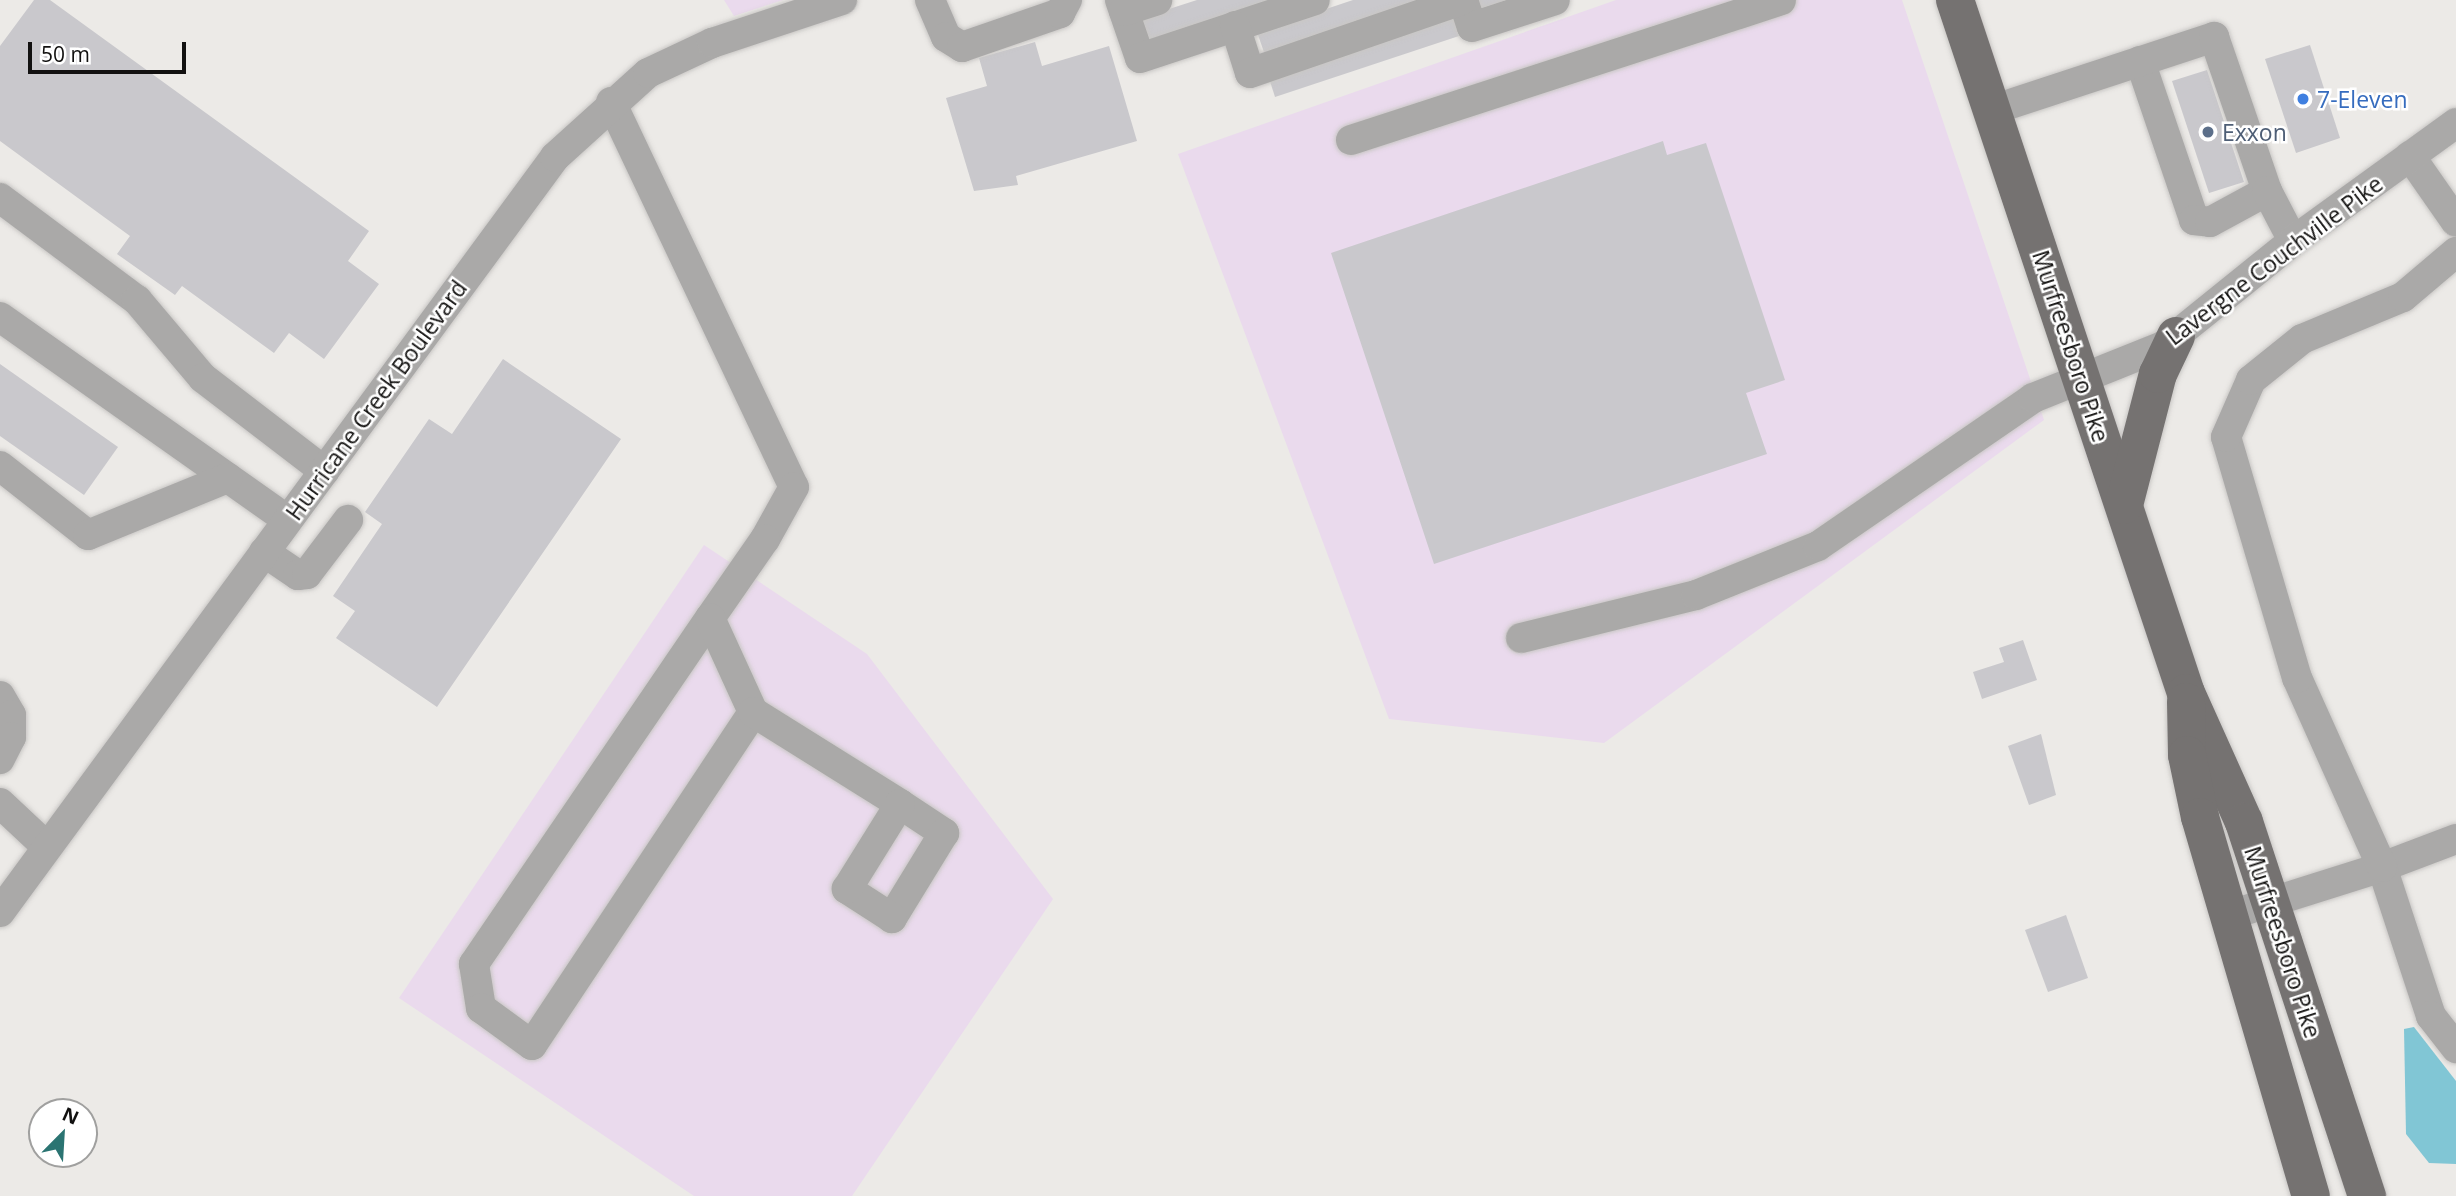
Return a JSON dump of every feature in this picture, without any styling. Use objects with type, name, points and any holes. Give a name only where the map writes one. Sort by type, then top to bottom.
[{"type":"main road","name":"Murfreesboro Pike","points":[[1955,0],[2186,693],[2217,752],[2270,901],[2367,1196]]},
{"type":"main road","points":[[2124,505],[2158,373],[2176,336]]},
{"type":"main road","name":"Murfreesboro Pike","points":[[2186,693],[2187,755],[2227,916],[2311,1196]]},
{"type":"street","name":"Hurricane Creek Boulevard","points":[[0,912],[555,157],[611,102],[648,74],[712,43],[842,0]]},
{"type":"street","points":[[930,0],[946,37],[962,47],[1060,13],[1067,0]]},
{"type":"street","points":[[1157,0],[1122,6],[1140,58],[1315,0]]},
{"type":"street","points":[[1235,26],[1250,73],[1462,0],[1472,27],[1555,0]]},
{"type":"street","points":[[1351,140],[1781,0]]},
{"type":"street","points":[[1992,110],[2214,37],[2267,191],[2293,241]]},
{"type":"street","points":[[2140,61],[2194,219],[2210,222],[2267,191]]},
{"type":"street","points":[[611,102],[794,487],[710,618],[474,964],[481,1008],[532,1045],[753,712]]},
{"type":"street","name":"Lavergne Couchville Pike","points":[[1521,638],[1696,595],[1818,546],[2033,398],[2176,336],[2293,241],[2456,123]]},
{"type":"street","points":[[2410,156],[2456,222]]},
{"type":"street","points":[[0,198],[137,300],[203,378],[324,471]]},
{"type":"street","points":[[2456,253],[2403,298],[2302,339],[2251,380],[2226,437],[2297,678],[2337,754],[2382,867],[2431,1016],[2456,1048]]},
{"type":"street","points":[[0,317],[288,520]]},
{"type":"street","points":[[0,466],[88,535],[228,478]]},
{"type":"street","points":[[264,552],[298,575],[307,574],[348,520]]},
{"type":"street","points":[[710,618],[753,712],[900,804]]},
{"type":"street","points":[[0,696],[10,715],[11,737],[0,759]]},
{"type":"street","points":[[0,803],[47,847]]},
{"type":"street","points":[[2227,916],[2382,867],[2456,839]]},
{"type":"shaded area","points":[[724,0],[783,0],[734,16]]},
{"type":"shaded area","points":[[1616,0],[1902,0],[2044,420],[1604,743],[1389,719],[1178,154]]},
{"type":"shaded area","points":[[704,545],[867,654],[1053,899],[852,1196],[694,1196],[399,998]]},
{"type":"water","points":[[2414,1027],[2456,1081],[2456,1164],[2429,1163],[2406,1134],[2404,1029]]},
{"type":"building","points":[[34,0],[50,0],[369,231],[348,261],[379,284],[324,359],[289,333],[274,353],[182,286],[175,295],[117,254],[130,236],[0,141],[0,46]]},
{"type":"building","points":[[1197,0],[1280,0],[1146,43],[1138,19]]},
{"type":"building","points":[[1353,0],[1430,0],[1265,55],[1257,32]]},
{"type":"building","points":[[1471,0],[1504,0],[1504,1],[1474,10]]},
{"type":"building","points":[[1453,17],[1459,36],[1275,97],[1269,78]]},
{"type":"building","points":[[1035,42],[1042,66],[1109,46],[1137,141],[1016,176],[1018,185],[974,191],[946,98],[987,86],[979,58]]},
{"type":"building","name":"7-Eleven","points":[[2310,45],[2340,138],[2296,153],[2265,59]]},
{"type":"building","name":"Exxon","points":[[2207,70],[2244,182],[2209,193],[2172,81]]},
{"type":"building","points":[[1663,141],[1667,155],[1706,143],[1785,380],[1746,393],[1767,454],[1434,564],[1331,253]]},
{"type":"building","points":[[503,359],[621,439],[437,707],[336,638],[355,611],[333,596],[382,524],[365,512],[429,419],[452,434]]},
{"type":"building","points":[[0,364],[118,447],[84,495],[0,436]]},
{"type":"building","points":[[2023,640],[2037,680],[1982,699],[1973,672],[2004,662],[1999,648]]},
{"type":"building","points":[[2041,734],[2056,795],[2029,805],[2008,746]]},
{"type":"building","points":[[2066,915],[2088,978],[2048,992],[2025,930]]},
{"type":"place","name":"7-Eleven","points":[[2303,99]]},
{"type":"place","name":"Exxon","points":[[2208,132]]}]
